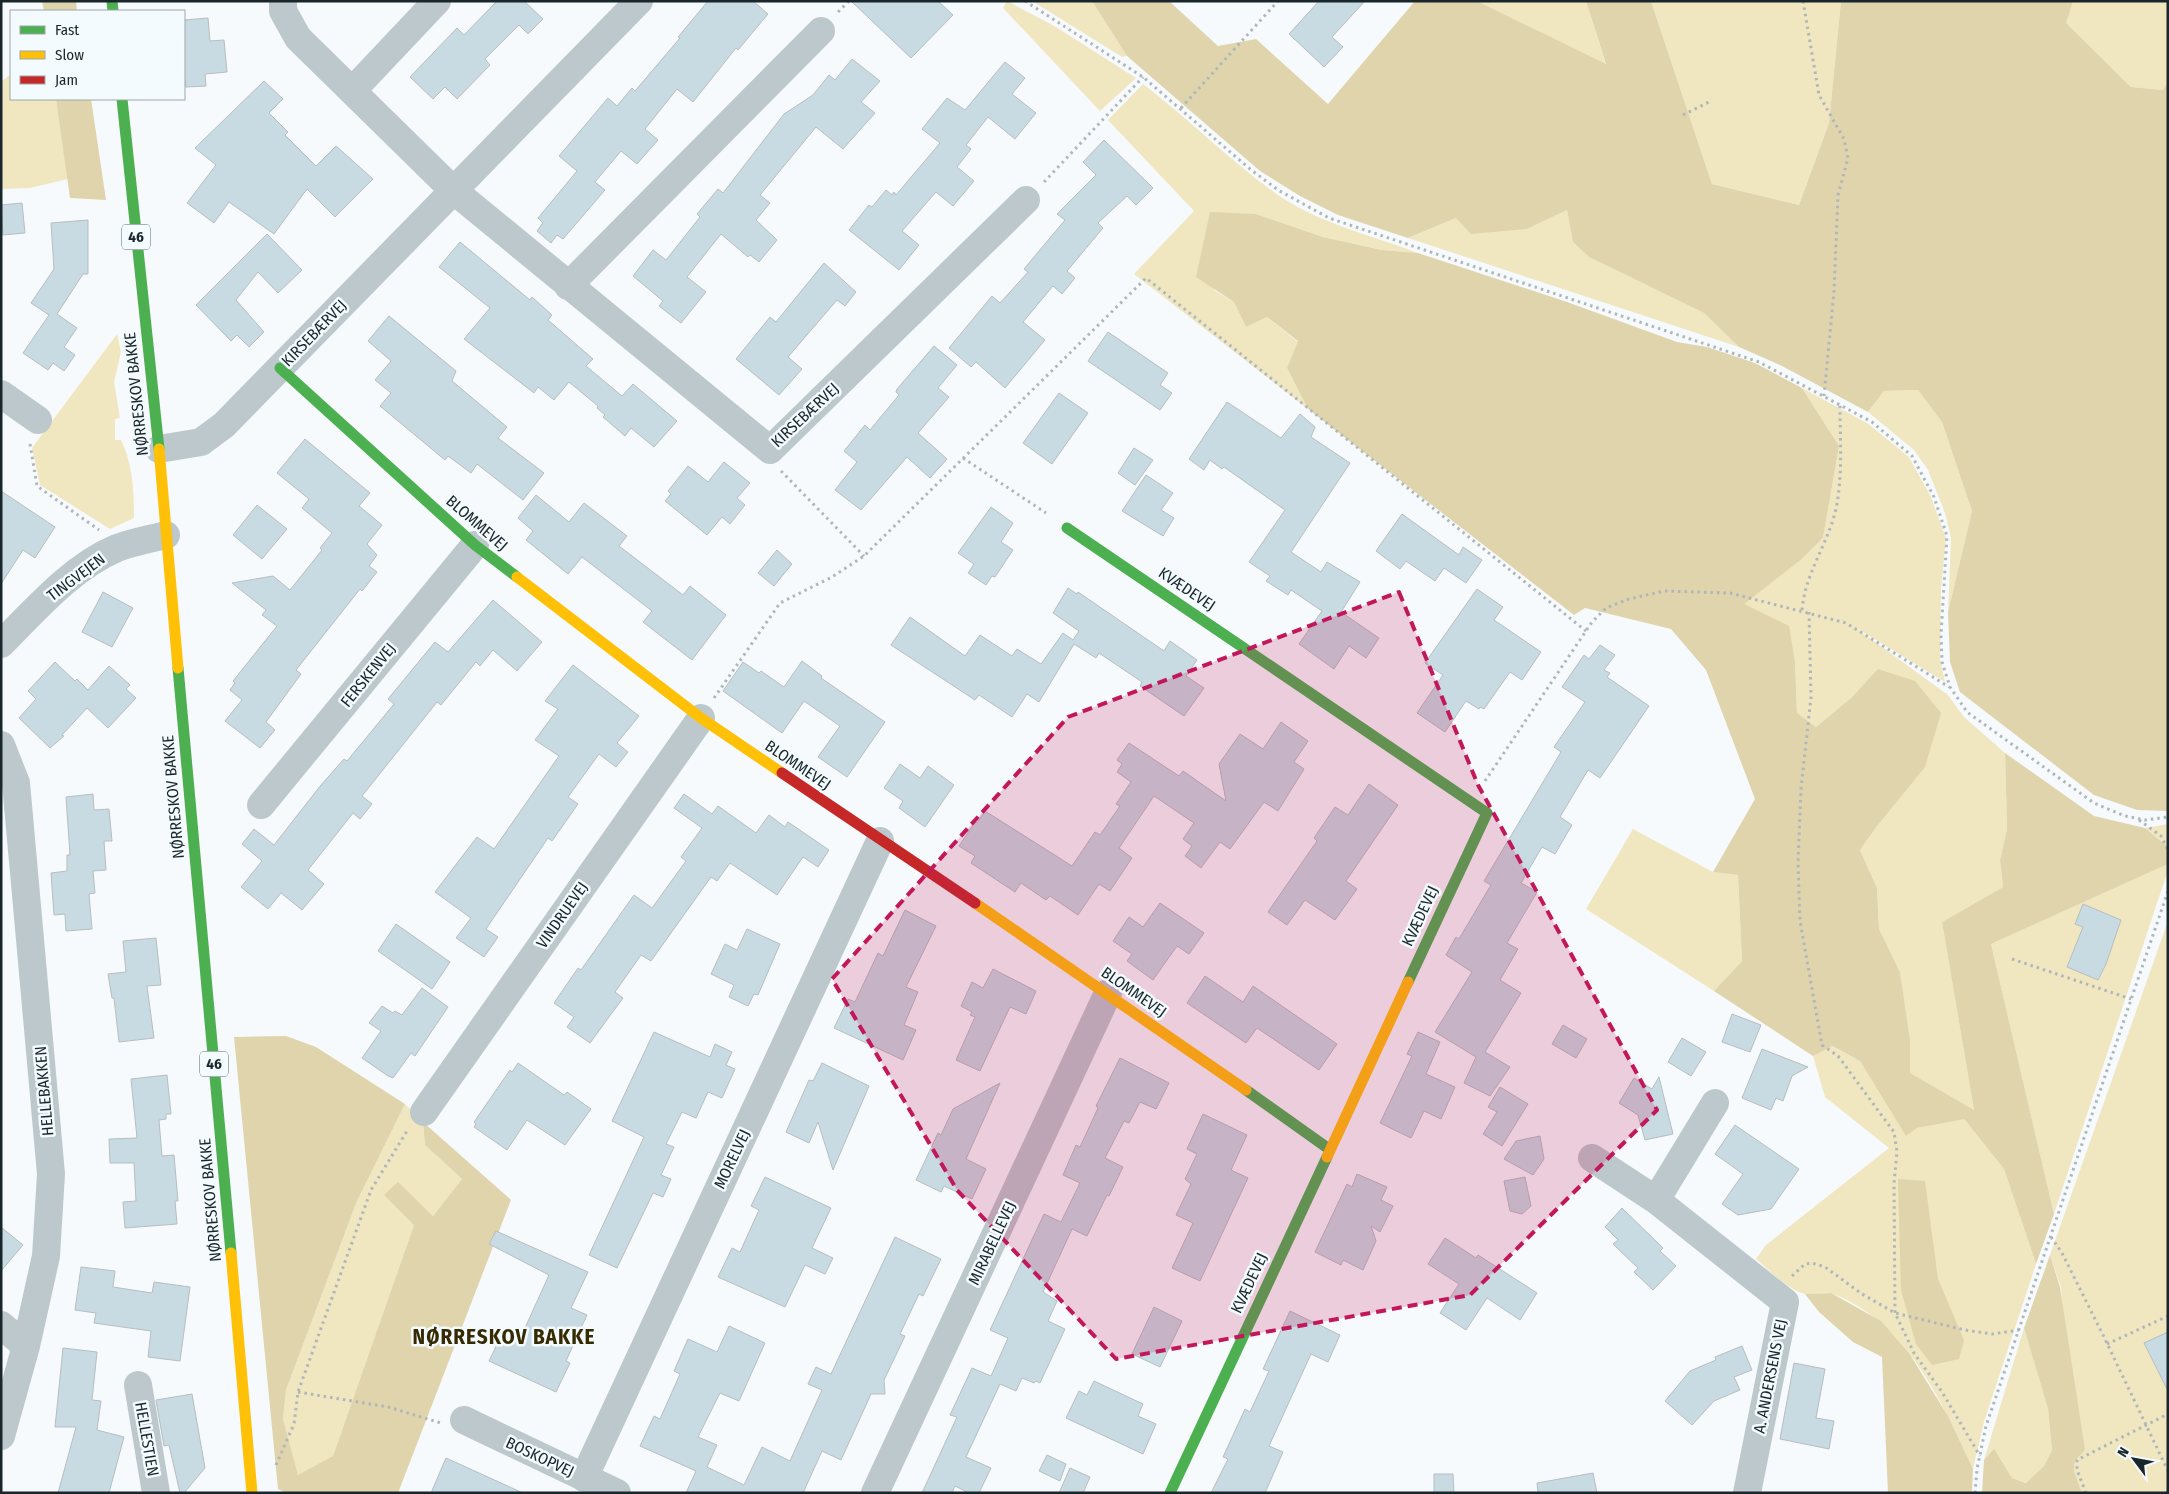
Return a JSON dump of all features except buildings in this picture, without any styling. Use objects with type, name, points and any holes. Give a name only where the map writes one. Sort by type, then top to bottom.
[{"type":"street","name":"KIRSEBÆRVEJ","points":[[283,1],[284,11],[298,38],[453,190],[770,450],[1026,200]]},
{"type":"street","points":[[352,91],[437,1]]},
{"type":"street","name":"KIRSEBÆRVEJ","points":[[159,450],[201,442],[224,425],[639,1]]},
{"type":"street","points":[[568,286],[821,31]]},
{"type":"street","name":"NØRRESKOV BAKKE","points":[[122,100],[159,450],[252,1493]]},
{"type":"street","name":"BLOMMEVEJ","points":[[280,368],[475,545],[700,718],[1108,994],[1329,1149]]},
{"type":"street","points":[[1,394],[38,420]]},
{"type":"street","name":"KVÆDEVEJ","points":[[1067,528],[1487,813],[1170,1493]]},
{"type":"street","name":"TINGVEJEN","points":[[1,644],[56,590],[98,559],[123,546],[166,534]]},
{"type":"street","name":"FERSKENVEJ","points":[[261,805],[475,545]]},
{"type":"street","name":"VINDRUEVEJ","points":[[424,1112],[700,718]]},
{"type":"street","name":"HELLEBAKKEN","points":[[1,745],[16,783],[51,1174],[46,1256],[26,1346],[1,1436]]},
{"type":"street","name":"MORELVEJ","points":[[584,1478],[880,841]]},
{"type":"street","name":"MIRABELLEVEJ","points":[[875,1493],[1108,994]]},
{"type":"street","points":[[1656,1200],[1716,1103]]},
{"type":"street","name":"A. ANDERSENS VEJ","points":[[1592,1158],[1656,1200],[1785,1302],[1747,1493]]},
{"type":"street","points":[[1,1325],[26,1346]]},
{"type":"street","name":"HELLESTIEN","points":[[138,1385],[156,1493]]},
{"type":"street","name":"BOSKOPVEJ","points":[[464,1420],[617,1493]]},
{"type":"path","points":[[1024,1],[1143,77],[1278,190],[1329,218],[1759,362],[1872,422],[1912,456],[1934,497],[1947,536],[1941,634],[1942,662],[1950,687],[1967,712],[2094,803],[2125,816],[2145,820],[2168,817]]},
{"type":"path","points":[[1180,108],[1278,1]]},
{"type":"path","points":[[1803,1],[1819,95],[1844,139],[1848,158],[1838,195],[1834,292],[1824,396]]},
{"type":"path","points":[[1026,200],[1143,77]]},
{"type":"path","points":[[1684,115],[1712,102]]},
{"type":"path","points":[[700,718],[780,602],[832,577],[864,556],[1146,278],[1586,631]]},
{"type":"path","points":[[1802,610],[1803,593],[1836,509],[1840,464],[1840,405]]},
{"type":"path","points":[[38,420],[29,447],[37,486],[94,526]]},
{"type":"path","points":[[770,450],[782,473],[864,556]]},
{"type":"path","points":[[963,458],[1067,528]]},
{"type":"path","points":[[1471,802],[1586,631],[1606,608],[1628,598],[1664,591],[1730,593],[1802,610],[1846,623],[1950,687]]},
{"type":"path","points":[[1809,612],[1811,697],[1801,790],[1798,862],[1800,921],[1822,1045],[1838,1056],[1894,1132],[1897,1152],[1894,1183],[1895,1314],[1914,1353],[1942,1392],[1980,1456]]},
{"type":"path","points":[[2136,818],[2162,836],[2168,850]]},
{"type":"path","points":[[1975,1493],[1986,1426],[2168,891]]},
{"type":"path","points":[[2012,958],[2131,999]]},
{"type":"path","points":[[290,1435],[298,1392],[371,1190],[411,1123],[424,1112]]},
{"type":"path","points":[[2050,1237],[2062,1253],[2168,1472]]},
{"type":"path","points":[[1776,1296],[1798,1269],[1805,1264],[1812,1263],[1825,1267],[1895,1314],[1965,1330],[1992,1334],[2019,1330]]},
{"type":"path","points":[[2107,1344],[2168,1316]]},
{"type":"path","points":[[298,1392],[388,1407],[441,1424],[464,1420]]},
{"type":"path","points":[[2086,1493],[2077,1470],[2077,1460],[2168,1414]]},
{"type":"highlighted area","points":[[1399,592],[1478,785],[1657,1110],[1470,1295],[1116,1359],[957,1190],[832,979],[1068,717]]},
{"type":"shaded area","points":[[42,1],[76,1],[77,10],[44,10]]},
{"type":"shaded area","points":[[1007,1],[1056,27],[1136,78],[1100,111],[1003,8]]},
{"type":"shaded area","points":[[1032,1],[1092,1],[1127,56],[1122,57]]},
{"type":"shaded area","points":[[1092,1],[1169,1],[1218,46],[1256,39],[1328,104],[1415,1],[1477,1],[1606,64],[1586,1],[1651,1],[1712,184],[1799,205],[1829,123],[1841,1],[2073,1],[2066,23],[2131,87],[2163,90],[2168,81],[2168,811],[2137,810],[2094,795],[1960,692],[1950,662],[1948,612],[1972,511],[1942,422],[1918,390],[1884,391],[1868,412],[1782,366],[1739,347],[1704,313],[1589,257],[1573,242],[1567,210],[1527,229],[1471,234],[1456,218],[1408,238],[1338,215],[1300,196],[1260,171],[1127,56]]},
{"type":"shaded area","points":[[1477,1],[1586,1],[1606,65]]},
{"type":"shaded area","points":[[1651,1],[1841,1],[1829,123],[1799,205],[1712,184]]},
{"type":"shaded area","points":[[2073,1],[2168,1],[2168,81],[2163,90],[2131,87],[2065,23]]},
{"type":"shaded area","points":[[10,75],[10,100],[56,100],[68,179],[30,188],[1,189],[1,82]]},
{"type":"shaded area","points":[[1143,84],[1244,169],[1294,205],[1346,228],[1418,253],[1382,250],[1323,237],[1256,214],[1214,290],[1234,302],[1246,327],[1267,317],[1298,342],[1287,368],[1308,409],[1134,274],[1194,211],[1108,120]]},
{"type":"shaded area","points":[[56,100],[91,100],[106,200],[70,198]]},
{"type":"shaded area","points":[[1567,210],[1573,242],[1589,257],[1704,313],[1739,347],[1408,238],[1456,218],[1527,229]]},
{"type":"shaded area","points":[[1210,212],[1256,214],[1323,237],[1382,250],[1418,253],[1567,302],[1677,342],[1707,347],[1755,363],[1802,388],[1839,446],[1823,538],[1802,559],[1744,604],[1789,626],[1795,662],[1797,713],[1816,727],[1852,697],[1878,669],[1915,681],[1941,713],[1925,767],[1860,850],[1877,888],[1879,929],[1900,972],[1910,1039],[1910,1073],[1974,1110],[1942,922],[2003,887],[2000,860],[2007,829],[2005,753],[2094,816],[2145,828],[2168,847],[2168,864],[1991,944],[2054,1214],[2036,1264],[2004,1169],[1964,1119],[1917,1128],[1906,1136],[1860,1061],[1832,1046],[1813,1056],[1714,991],[1742,961],[1738,875],[1713,872],[1755,799],[1706,670],[1671,629],[1585,608],[1574,615],[1308,409],[1287,368],[1298,341],[1267,317],[1246,327],[1234,302],[1196,277]]},
{"type":"shaded area","points":[[117,334],[121,352],[114,382],[120,418],[115,419],[115,440],[121,440],[128,459],[133,488],[134,518],[110,529],[40,485],[32,448]]},
{"type":"shaded area","points":[[1802,388],[1867,423],[1909,457],[1931,497],[1946,538],[1941,589],[1940,659],[1945,682],[1853,626],[1948,695],[1964,717],[2005,753],[2007,829],[2000,860],[2003,887],[1942,922],[1974,1110],[1909,1073],[1910,1039],[1900,972],[1879,929],[1877,888],[1860,850],[1877,826],[1879,669],[1852,697],[1816,727],[1797,713],[1795,662],[1743,604],[1802,559],[1823,538],[1839,446]]},
{"type":"shaded area","points":[[1918,390],[1942,422],[1972,511],[1948,612],[1951,538],[1945,513],[1928,470],[1914,450],[1868,412],[1884,391]]},
{"type":"shaded area","points":[[2168,824],[2168,847],[2145,828]]},
{"type":"shaded area","points":[[1633,829],[1713,872],[1738,875],[1742,961],[1714,991],[1586,909]]},
{"type":"shaded area","points":[[2168,864],[2168,870],[2054,1214],[1991,944]]},
{"type":"shaded area","points":[[2168,921],[2168,1493],[2082,1493],[2074,1471],[2075,1460],[2061,1287],[2050,1255]]},
{"type":"shaded area","points":[[286,1036],[316,1047],[405,1104],[357,1201],[286,1390],[283,1419],[298,1475],[333,1456],[414,1225],[384,1195],[398,1182],[433,1216],[462,1179],[425,1145],[423,1122],[511,1200],[398,1493],[286,1493],[278,1489],[234,1037]]},
{"type":"shaded area","points":[[1831,1046],[1860,1061],[1906,1135],[1917,1128],[1963,1118],[2004,1169],[2036,1264],[1984,1422],[1973,1469],[1935,1392],[1902,1344],[1882,1324],[1859,1307],[1833,1294],[1806,1294],[1793,1289],[1756,1259],[1766,1245],[1889,1148],[1825,1097],[1813,1056]]},
{"type":"shaded area","points":[[405,1104],[423,1122],[425,1145],[462,1179],[433,1216],[398,1183],[414,1225],[333,1456],[298,1476],[283,1419],[286,1390],[357,1201]]},
{"type":"shaded area","points":[[1898,1179],[1925,1181],[1938,1279],[1964,1340],[1959,1359],[1932,1365],[1916,1344],[1901,1290]]},
{"type":"shaded area","points":[[2050,1255],[2060,1287],[2085,1450],[2075,1460],[2074,1471],[2082,1493],[1982,1493],[1984,1460],[1994,1449],[2012,1478],[2026,1483],[2044,1466],[2052,1450],[2048,1409],[2024,1328]]},
{"type":"shaded area","points":[[1831,1293],[1881,1321],[1909,1353],[1948,1416],[1973,1469],[1972,1493],[1888,1493],[1882,1357],[1853,1342],[1819,1312],[1805,1294]]},
{"type":"shaded area","points":[[2024,1328],[2048,1409],[2052,1450],[2044,1466],[2027,1483],[2012,1478],[1994,1450],[1984,1460]]},
{"type":"traffic: fast","points":[[112,1],[113,10]]},
{"type":"traffic: fast","points":[[122,100],[159,449]]},
{"type":"traffic: fast","points":[[280,368],[475,545],[517,577]]},
{"type":"traffic: fast","points":[[1067,528],[1487,813],[1408,982]]},
{"type":"traffic: fast","points":[[178,668],[231,1253]]},
{"type":"traffic: fast","points":[[1246,1090],[1329,1149]]},
{"type":"traffic: fast","points":[[1170,1493],[1327,1157]]},
{"type":"traffic: slow","points":[[159,449],[178,668]]},
{"type":"traffic: slow","points":[[517,577],[701,718],[782,773]]},
{"type":"traffic: slow","points":[[975,903],[1246,1090]]},
{"type":"traffic: slow","points":[[1327,1157],[1408,982]]},
{"type":"traffic: slow","points":[[231,1253],[252,1493]]},
{"type":"traffic: jam","points":[[782,773],[975,903]]},
{"type":"district","name":"NØRRESKOV BAKKE","points":[[504,1337]]}]
